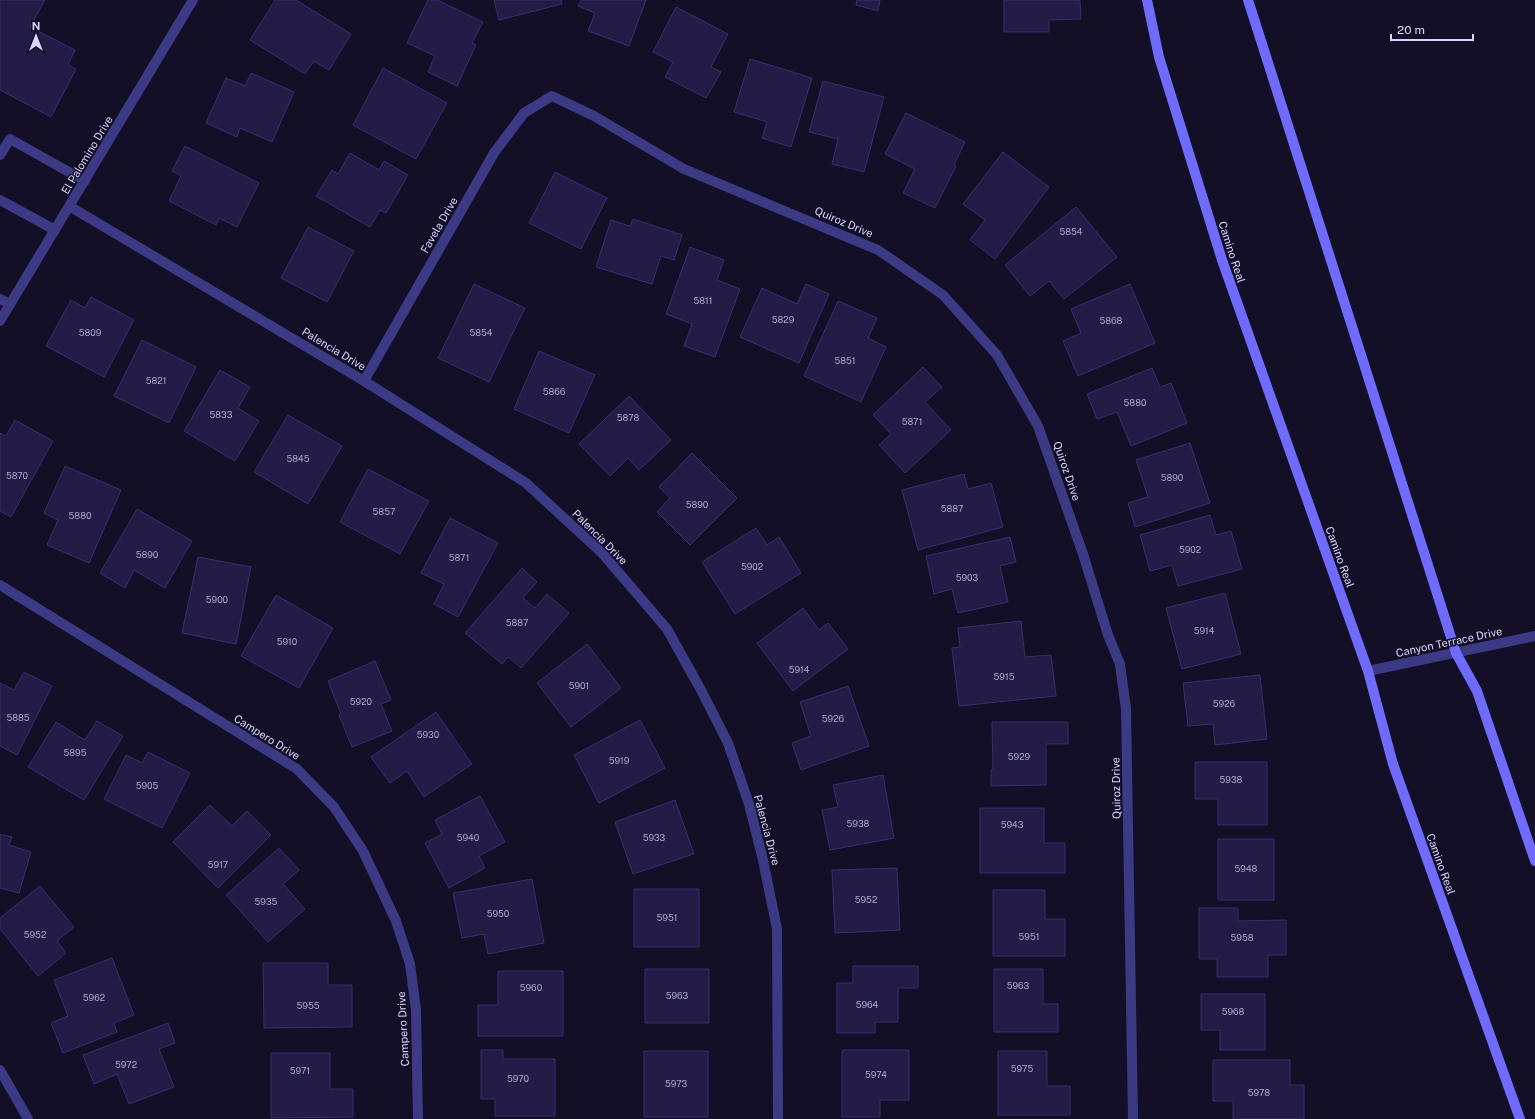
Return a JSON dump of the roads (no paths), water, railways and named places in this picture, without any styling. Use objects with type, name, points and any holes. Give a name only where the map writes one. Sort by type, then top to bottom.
[{"type":"main road","name":"Camino Real","points":[[1147,0],[1158,57],[1222,260],[1368,671],[1392,764],[1520,1119]]},
{"type":"main road","points":[[1248,0],[1456,653],[1477,691],[1535,861]]},
{"type":"street","name":"El Palomino Drive","points":[[0,321],[193,0]]},
{"type":"street","name":"Favela Drive","points":[[364,381],[494,153],[524,113],[552,96]]},
{"type":"street","name":"Quiroz Drive","points":[[552,96],[594,116],[684,169],[878,250],[943,295],[998,355],[1038,426],[1108,635],[1120,664],[1126,709],[1133,1119]]},
{"type":"street","points":[[0,156],[10,139],[85,181]]},
{"type":"street","points":[[0,200],[55,230]]},
{"type":"street","name":"Palencia Drive","points":[[69,206],[364,381],[526,483],[602,553],[668,629],[702,690],[728,743],[749,804],[763,860],[777,929],[778,1119]]},
{"type":"street","points":[[0,299],[10,304]]},
{"type":"street","name":"Campero Drive","points":[[0,585],[297,769],[334,807],[363,851],[396,921],[410,964],[416,1010],[418,1119]]},
{"type":"street","name":"Canyon Terrace Drive","points":[[1368,671],[1535,636]]},
{"type":"street","points":[[0,1070],[28,1119]]}]
